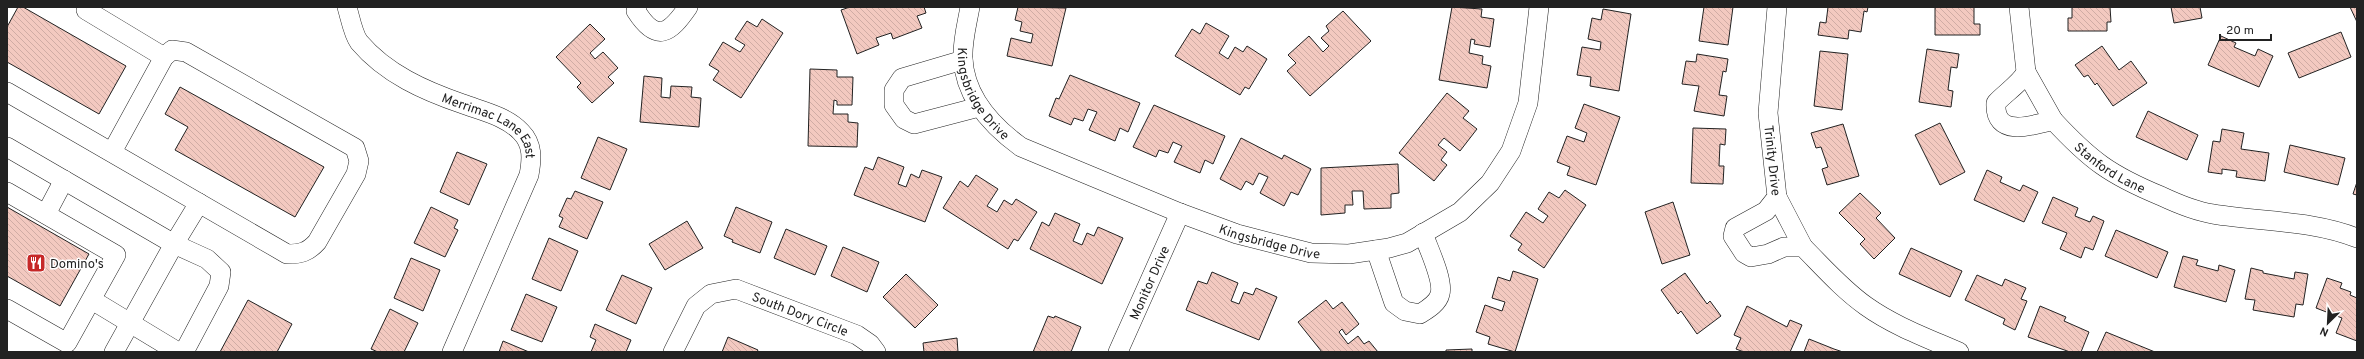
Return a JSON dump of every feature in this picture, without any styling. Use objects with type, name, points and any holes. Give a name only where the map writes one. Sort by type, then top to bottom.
[{"type":"street","name":"Merrimac Lane East","points":[[347,7],[358,40],[383,64],[412,84],[500,117],[522,132],[529,144],[532,158],[529,174],[452,352]]},
{"type":"street","points":[[637,7],[636,11],[642,20],[655,30],[668,31],[675,25],[688,7]]},
{"type":"street","name":"Kingsbridge Drive","points":[[970,7],[963,46],[963,60],[973,94],[979,107],[1000,132],[1020,147],[1180,213],[1237,234],[1300,251],[1349,254],[1376,250],[1407,242],[1460,212],[1490,183],[1511,151],[1528,103],[1539,7]]},
{"type":"street","name":"Trinity Drive","points":[[1777,7],[1768,113],[1777,197],[1766,211],[1735,228],[1733,236],[1736,243],[1751,257],[1768,254],[1784,247],[1803,247]]},
{"type":"street","points":[[2019,7],[2026,72],[2022,80],[2009,88],[1996,102],[1995,113],[2000,120],[2011,127],[2024,128],[2053,120]]},
{"type":"street","points":[[83,8],[164,57]]},
{"type":"street","points":[[7,92],[287,254],[301,254],[310,250],[317,242],[356,174],[359,161],[354,148],[186,52],[172,50],[164,57],[112,152]]},
{"type":"street","points":[[963,60],[902,78],[894,90],[894,105],[904,119],[914,124],[979,107]]},
{"type":"street","name":"Stanford Lane","points":[[2026,72],[2053,120],[2081,151],[2105,169],[2126,182],[2181,205],[2212,214],[2314,227],[2357,238]]},
{"type":"street","points":[[7,147],[174,244],[207,259],[221,272],[220,286],[184,352]]},
{"type":"street","points":[[46,214],[64,180]]},
{"type":"street","points":[[7,192],[116,255],[67,343],[7,308]]},
{"type":"street","points":[[1777,197],[1803,247],[1842,287],[1865,305],[1905,328],[1959,352]]},
{"type":"street","points":[[114,352],[174,244],[199,203]]},
{"type":"street","name":"Monitor Drive","points":[[1118,352],[1180,213]]},
{"type":"street","points":[[1376,250],[1394,303],[1405,311],[1420,314],[1431,307],[1440,295],[1441,284],[1423,233]]},
{"type":"street","name":"South Dory Circle","points":[[673,352],[696,306],[704,298],[719,291],[736,289],[850,333],[870,344],[876,352]]},
{"type":"street","points":[[92,300],[178,352]]},
{"type":"building","points":[[18,7],[23,7],[126,66],[99,114],[7,62],[7,27]]},
{"type":"building","points":[[850,7],[924,7],[926,13],[917,16],[922,28],[893,39],[891,33],[876,38],[879,45],[857,54],[841,10]]},
{"type":"building","points":[[1018,7],[1066,8],[1052,66],[1007,56],[1011,38],[1031,43],[1033,34],[1020,31],[1022,22],[1015,20]]},
{"type":"building","points":[[1452,7],[1482,9],[1481,17],[1494,19],[1490,47],[1474,44],[1475,40],[1471,39],[1469,53],[1483,56],[1482,64],[1491,66],[1487,88],[1439,80]]},
{"type":"building","points":[[1704,7],[1733,7],[1728,45],[1699,41]]},
{"type":"building","points":[[1828,7],[1868,7],[1867,12],[1864,11],[1861,32],[1849,30],[1848,39],[1818,35],[1820,22],[1826,23]]},
{"type":"building","points":[[1974,7],[1974,24],[1980,24],[1980,35],[1935,35],[1935,8]]},
{"type":"building","points":[[2072,7],[2110,7],[2111,22],[2107,22],[2107,31],[2068,31],[2068,18],[2072,18]]},
{"type":"building","points":[[2171,7],[2200,7],[2202,18],[2174,23]]},
{"type":"building","points":[[2350,7],[2357,7],[2357,22]]},
{"type":"building","points":[[1603,9],[1631,14],[1619,91],[1590,86],[1591,77],[1577,75],[1582,47],[1600,50],[1601,42],[1588,39],[1592,18],[1601,20]]},
{"type":"building","points":[[1343,11],[1371,41],[1310,96],[1287,71],[1296,63],[1288,55],[1309,36],[1323,52],[1329,46],[1321,38],[1329,31],[1326,26]]},
{"type":"building","points":[[762,19],[783,33],[741,98],[713,80],[719,71],[709,65],[723,42],[740,52],[745,45],[735,39],[747,21],[757,27]]},
{"type":"building","points":[[1206,23],[1229,36],[1219,53],[1228,59],[1235,47],[1243,52],[1247,46],[1267,59],[1249,89],[1245,87],[1240,95],[1175,56],[1192,29],[1200,34]]},
{"type":"building","points":[[590,24],[605,39],[590,53],[595,59],[603,52],[618,68],[608,77],[614,83],[592,103],[577,87],[581,83],[556,57]]},
{"type":"building","points":[[2341,32],[2351,57],[2299,78],[2288,53]]},
{"type":"building","points":[[2221,36],[2236,43],[2234,47],[2255,56],[2258,49],[2273,56],[2259,87],[2208,65]]},
{"type":"building","points":[[2102,46],[2119,70],[2131,61],[2147,83],[2113,106],[2097,83],[2095,85],[2088,75],[2084,77],[2075,65]]},
{"type":"building","points":[[1927,49],[1959,54],[1957,68],[1951,67],[1948,90],[1953,91],[1951,107],[1919,102]]},
{"type":"building","points":[[1820,51],[1848,54],[1842,110],[1814,106]]},
{"type":"building","points":[[1697,54],[1728,59],[1726,72],[1723,71],[1719,95],[1727,96],[1724,116],[1694,111],[1699,86],[1682,84],[1686,61],[1696,62]]},
{"type":"building","points":[[810,69],[837,70],[837,77],[853,77],[852,105],[837,105],[837,101],[834,100],[833,114],[848,114],[848,122],[858,123],[857,147],[808,146]]},
{"type":"building","points":[[1070,75],[1140,103],[1128,132],[1120,128],[1115,141],[1089,130],[1097,112],[1088,109],[1083,121],[1074,118],[1071,125],[1049,116],[1056,98],[1059,99]]},
{"type":"building","points":[[644,76],[662,78],[661,97],[670,98],[671,86],[692,87],[691,97],[701,98],[699,127],[640,122]]},
{"type":"building","points":[[180,87],[324,167],[295,217],[175,150],[188,127],[165,114]]},
{"type":"building","points":[[1447,93],[1469,111],[1463,118],[1477,129],[1460,151],[1444,138],[1438,145],[1447,152],[1441,160],[1447,165],[1434,181],[1399,153]]},
{"type":"building","points":[[1584,104],[1620,117],[1596,185],[1567,175],[1570,167],[1557,162],[1567,136],[1584,142],[1587,133],[1575,128]]},
{"type":"building","points":[[1154,105],[1225,136],[1213,164],[1205,160],[1200,173],[1174,162],[1182,146],[1173,142],[1168,153],[1159,150],[1156,157],[1133,147]]},
{"type":"building","points":[[2148,111],[2198,135],[2187,160],[2136,137]]},
{"type":"building","points":[[1940,123],[1965,172],[1940,185],[1915,135]]},
{"type":"building","points":[[1843,124],[1859,176],[1827,185],[1822,169],[1828,167],[1821,147],[1816,148],[1811,133]]},
{"type":"building","points":[[1693,128],[1726,129],[1725,145],[1720,144],[1719,166],[1724,166],[1723,184],[1691,183]]},
{"type":"building","points":[[2222,129],[2244,133],[2241,149],[2269,153],[2265,181],[2236,177],[2237,171],[2222,169],[2222,174],[2208,172],[2213,141],[2220,142]]},
{"type":"building","points":[[598,137],[627,149],[610,190],[581,178]]},
{"type":"building","points":[[1241,138],[1282,159],[1284,155],[1311,169],[1298,195],[1291,192],[1284,206],[1260,193],[1268,177],[1259,173],[1253,185],[1246,181],[1241,190],[1220,179]]},
{"type":"building","points":[[2290,145],[2345,158],[2338,185],[2284,172]]},
{"type":"building","points":[[457,152],[487,164],[469,205],[440,192]]},
{"type":"building","points":[[878,157],[904,167],[898,184],[906,187],[911,174],[919,178],[922,170],[942,177],[925,222],[854,195],[865,167],[873,170]]},
{"type":"building","points":[[1398,164],[1399,193],[1391,194],[1391,208],[1364,209],[1363,191],[1352,191],[1353,205],[1345,205],[1345,213],[1321,215],[1321,168]]},
{"type":"building","points":[[1987,170],[2002,177],[2000,182],[2020,191],[2023,185],[2038,192],[2024,222],[1974,200]]},
{"type":"building","points":[[976,175],[998,189],[987,206],[997,212],[1004,200],[1012,205],[1016,199],[1037,212],[1018,241],[1014,239],[1008,249],[943,208],[960,181],[968,187]]},
{"type":"building","points":[[2357,182],[2357,195],[2353,194]]},
{"type":"building","points":[[1565,190],[1586,205],[1544,268],[1518,250],[1522,244],[1510,236],[1526,212],[1543,223],[1548,216],[1538,209],[1549,192],[1559,198]]},
{"type":"building","points":[[575,191],[603,202],[587,239],[559,227],[563,218],[559,216],[567,198],[571,199]]},
{"type":"building","points":[[1860,193],[1881,213],[1876,218],[1895,238],[1874,259],[1860,244],[1865,239],[1839,213]]},
{"type":"building","points":[[2053,197],[2078,208],[2075,216],[2090,222],[2093,216],[2104,221],[2093,250],[2085,247],[2081,258],[2060,249],[2067,233],[2042,223]]},
{"type":"building","points":[[1673,202],[1690,255],[1662,264],[1645,212]]},
{"type":"building","points":[[7,207],[89,254],[60,306],[7,276]]},
{"type":"building","points":[[431,207],[458,220],[454,228],[458,230],[445,257],[414,243]]},
{"type":"building","points":[[736,207],[772,222],[760,253],[732,242],[733,240],[724,236]]},
{"type":"building","points":[[1055,213],[1080,224],[1073,241],[1082,245],[1087,233],[1094,236],[1098,227],[1123,238],[1102,284],[1030,249],[1042,222],[1049,226]]},
{"type":"building","points":[[687,221],[703,248],[665,270],[649,244]]},
{"type":"building","points":[[786,229],[827,246],[815,275],[774,258]]},
{"type":"building","points":[[2116,230],[2168,252],[2157,278],[2105,256]]},
{"type":"building","points":[[549,238],[578,251],[561,291],[532,279]]},
{"type":"building","points":[[843,247],[879,262],[867,292],[831,276]]},
{"type":"building","points":[[1911,248],[1962,271],[1950,297],[1899,274]]},
{"type":"building","points":[[2183,256],[2198,260],[2196,265],[2218,271],[2219,265],[2235,270],[2226,302],[2174,287]]},
{"type":"building","points":[[411,258],[440,270],[423,311],[394,298]]},
{"type":"building","points":[[2251,268],[2263,271],[2263,273],[2294,279],[2295,272],[2308,274],[2303,305],[2296,304],[2294,317],[2253,310],[2255,300],[2245,299]]},
{"type":"building","points":[[1513,271],[1538,279],[1515,352],[1488,344],[1490,337],[1476,332],[1485,305],[1502,311],[1505,302],[1492,298],[1498,277],[1510,281]]},
{"type":"building","points":[[1212,272],[1238,283],[1231,301],[1239,304],[1244,292],[1253,295],[1256,288],[1277,297],[1259,340],[1186,310],[1198,281],[1207,284]]},
{"type":"building","points":[[1685,273],[1707,304],[1710,301],[1721,316],[1697,334],[1681,311],[1678,314],[1661,290]]},
{"type":"building","points":[[906,274],[938,305],[915,328],[883,297]]},
{"type":"building","points":[[622,275],[652,288],[636,324],[606,310]]},
{"type":"building","points":[[1977,275],[2002,286],[2005,279],[2026,288],[2021,299],[2027,301],[2015,330],[2003,324],[2005,319],[1965,300]]},
{"type":"building","points":[[2327,278],[2342,283],[2340,288],[2351,292],[2350,295],[2357,298],[2357,341],[2336,333],[2342,318],[2316,308]]},
{"type":"building","points":[[526,294],[557,307],[542,342],[511,330]]},
{"type":"building","points":[[248,300],[292,324],[277,352],[220,352]]},
{"type":"building","points":[[1326,300],[1333,309],[1342,302],[1359,324],[1346,335],[1342,329],[1339,332],[1348,344],[1358,336],[1364,344],[1369,341],[1378,352],[1322,352],[1298,322]]},
{"type":"building","points":[[1747,306],[1787,327],[1790,320],[1802,325],[1790,352],[1744,352],[1736,349],[1741,338],[1734,335]]},
{"type":"building","points":[[2040,306],[2066,317],[2064,321],[2089,332],[2081,352],[2070,352],[2028,337]]},
{"type":"building","points":[[390,309],[418,323],[404,352],[378,352],[371,349]]},
{"type":"building","points":[[1048,316],[1054,318],[1055,316],[1081,327],[1071,352],[1033,352]]},
{"type":"building","points":[[595,324],[631,340],[626,352],[591,352],[596,340],[590,337]]},
{"type":"building","points":[[2106,332],[2155,352],[2097,352]]},
{"type":"building","points":[[728,337],[758,350],[757,352],[722,352]]},
{"type":"building","points":[[957,338],[958,352],[924,352],[923,343]]},
{"type":"building","points":[[1809,339],[1834,349],[1843,352],[1804,352]]},
{"type":"building","points":[[503,341],[529,352],[499,352]]},
{"type":"building","points":[[1472,349],[1472,352],[1446,352],[1446,350]]},
{"type":"place","name":"Domino's","points":[[36,263]]}]
